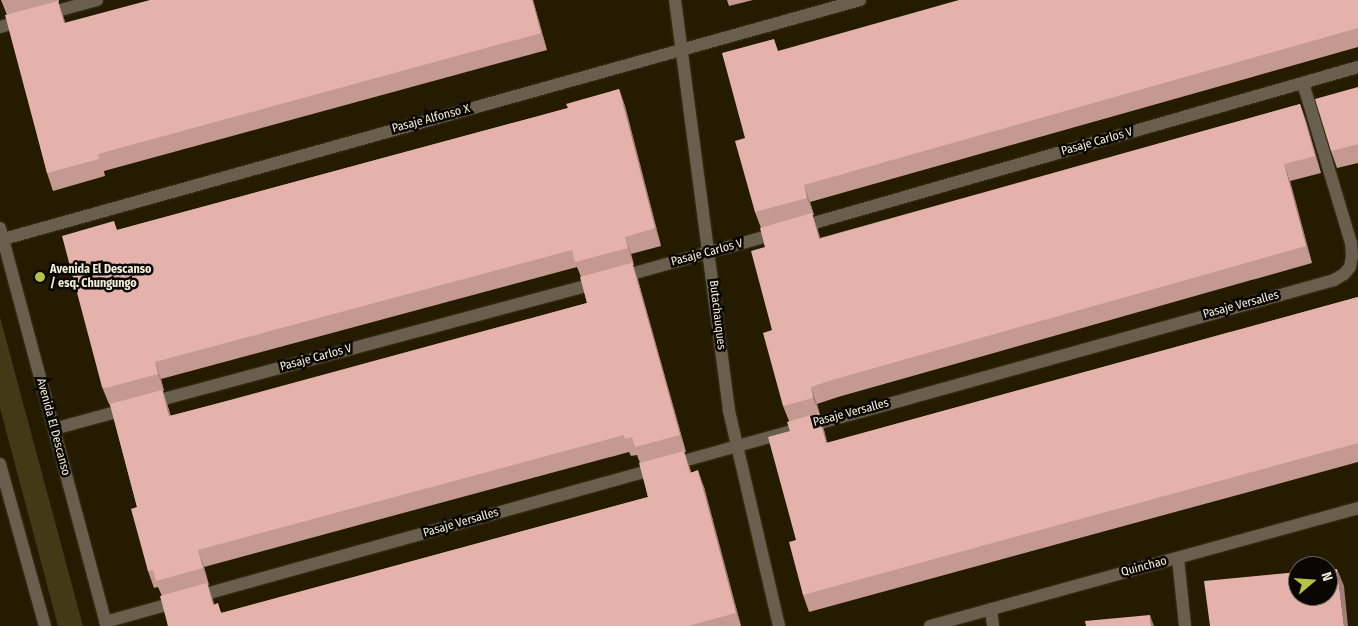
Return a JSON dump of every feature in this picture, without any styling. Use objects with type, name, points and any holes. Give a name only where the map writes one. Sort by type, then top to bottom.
[{"type":"street","points":[[0,27],[97,0]]},
{"type":"street","name":"Butachauques","points":[[675,0],[736,445],[779,626]]},
{"type":"street","name":"Pasaje Alfonso X","points":[[1,235],[860,0]]},
{"type":"street","name":"Pasaje Carlos V","points":[[54,429],[709,253],[1358,67]]},
{"type":"street","name":"Pasaje Versalles","points":[[106,624],[736,445],[1334,280],[1344,274],[1350,267],[1352,256],[1350,243],[1303,82]]},
{"type":"street","name":"Avenida El Descanso","points":[[1,235],[106,624]]},
{"type":"street","points":[[0,464],[45,626]]},
{"type":"street","name":"Quinchao","points":[[930,626],[1358,508]]},
{"type":"street","points":[[1178,558],[1185,626]]},
{"type":"street","points":[[991,609],[993,626]]},
{"type":"shaded area","points":[[0,317],[83,626],[58,626],[0,408]]},
{"type":"building","points":[[150,0],[532,0],[541,33],[98,154],[99,159],[47,173],[5,15],[58,1],[64,23]]},
{"type":"building","points":[[959,0],[1358,0],[1358,28],[804,185],[807,198],[755,212],[735,141],[745,138],[722,53],[774,39],[778,51]]},
{"type":"building","points":[[1358,87],[1358,144],[1331,151],[1315,99]]},
{"type":"building","points":[[619,89],[655,228],[625,237],[628,248],[575,262],[572,250],[155,362],[158,374],[106,388],[102,387],[62,236],[114,221],[117,230],[568,108],[566,104]]},
{"type":"building","points":[[1300,104],[1315,156],[1284,164],[1306,246],[832,380],[811,387],[813,398],[783,406],[763,333],[772,330],[751,251],[765,247],[760,228],[812,213],[819,239]]},
{"type":"building","points":[[632,263],[680,435],[635,447],[632,437],[625,439],[624,435],[198,550],[203,568],[156,581],[153,570],[148,571],[131,509],[137,507],[110,404],[162,390],[169,416],[239,398],[587,303],[580,277]]},
{"type":"building","points":[[1358,297],[1358,443],[803,595],[789,542],[796,540],[768,437],[790,431],[787,422],[818,413],[826,443]]},
{"type":"building","points":[[684,451],[690,473],[698,470],[736,613],[688,626],[168,626],[160,596],[207,583],[213,605],[218,603],[221,613],[648,497],[639,463]]},
{"type":"building","points":[[1288,573],[1288,606],[1338,606],[1338,577],[1344,626],[1210,626],[1204,581]]},
{"type":"building","points":[[1150,615],[1151,626],[1086,626],[1085,621]]},
{"type":"place","name":"Avenida El Descanso / esq. Chungungo","points":[[40,277]]}]
